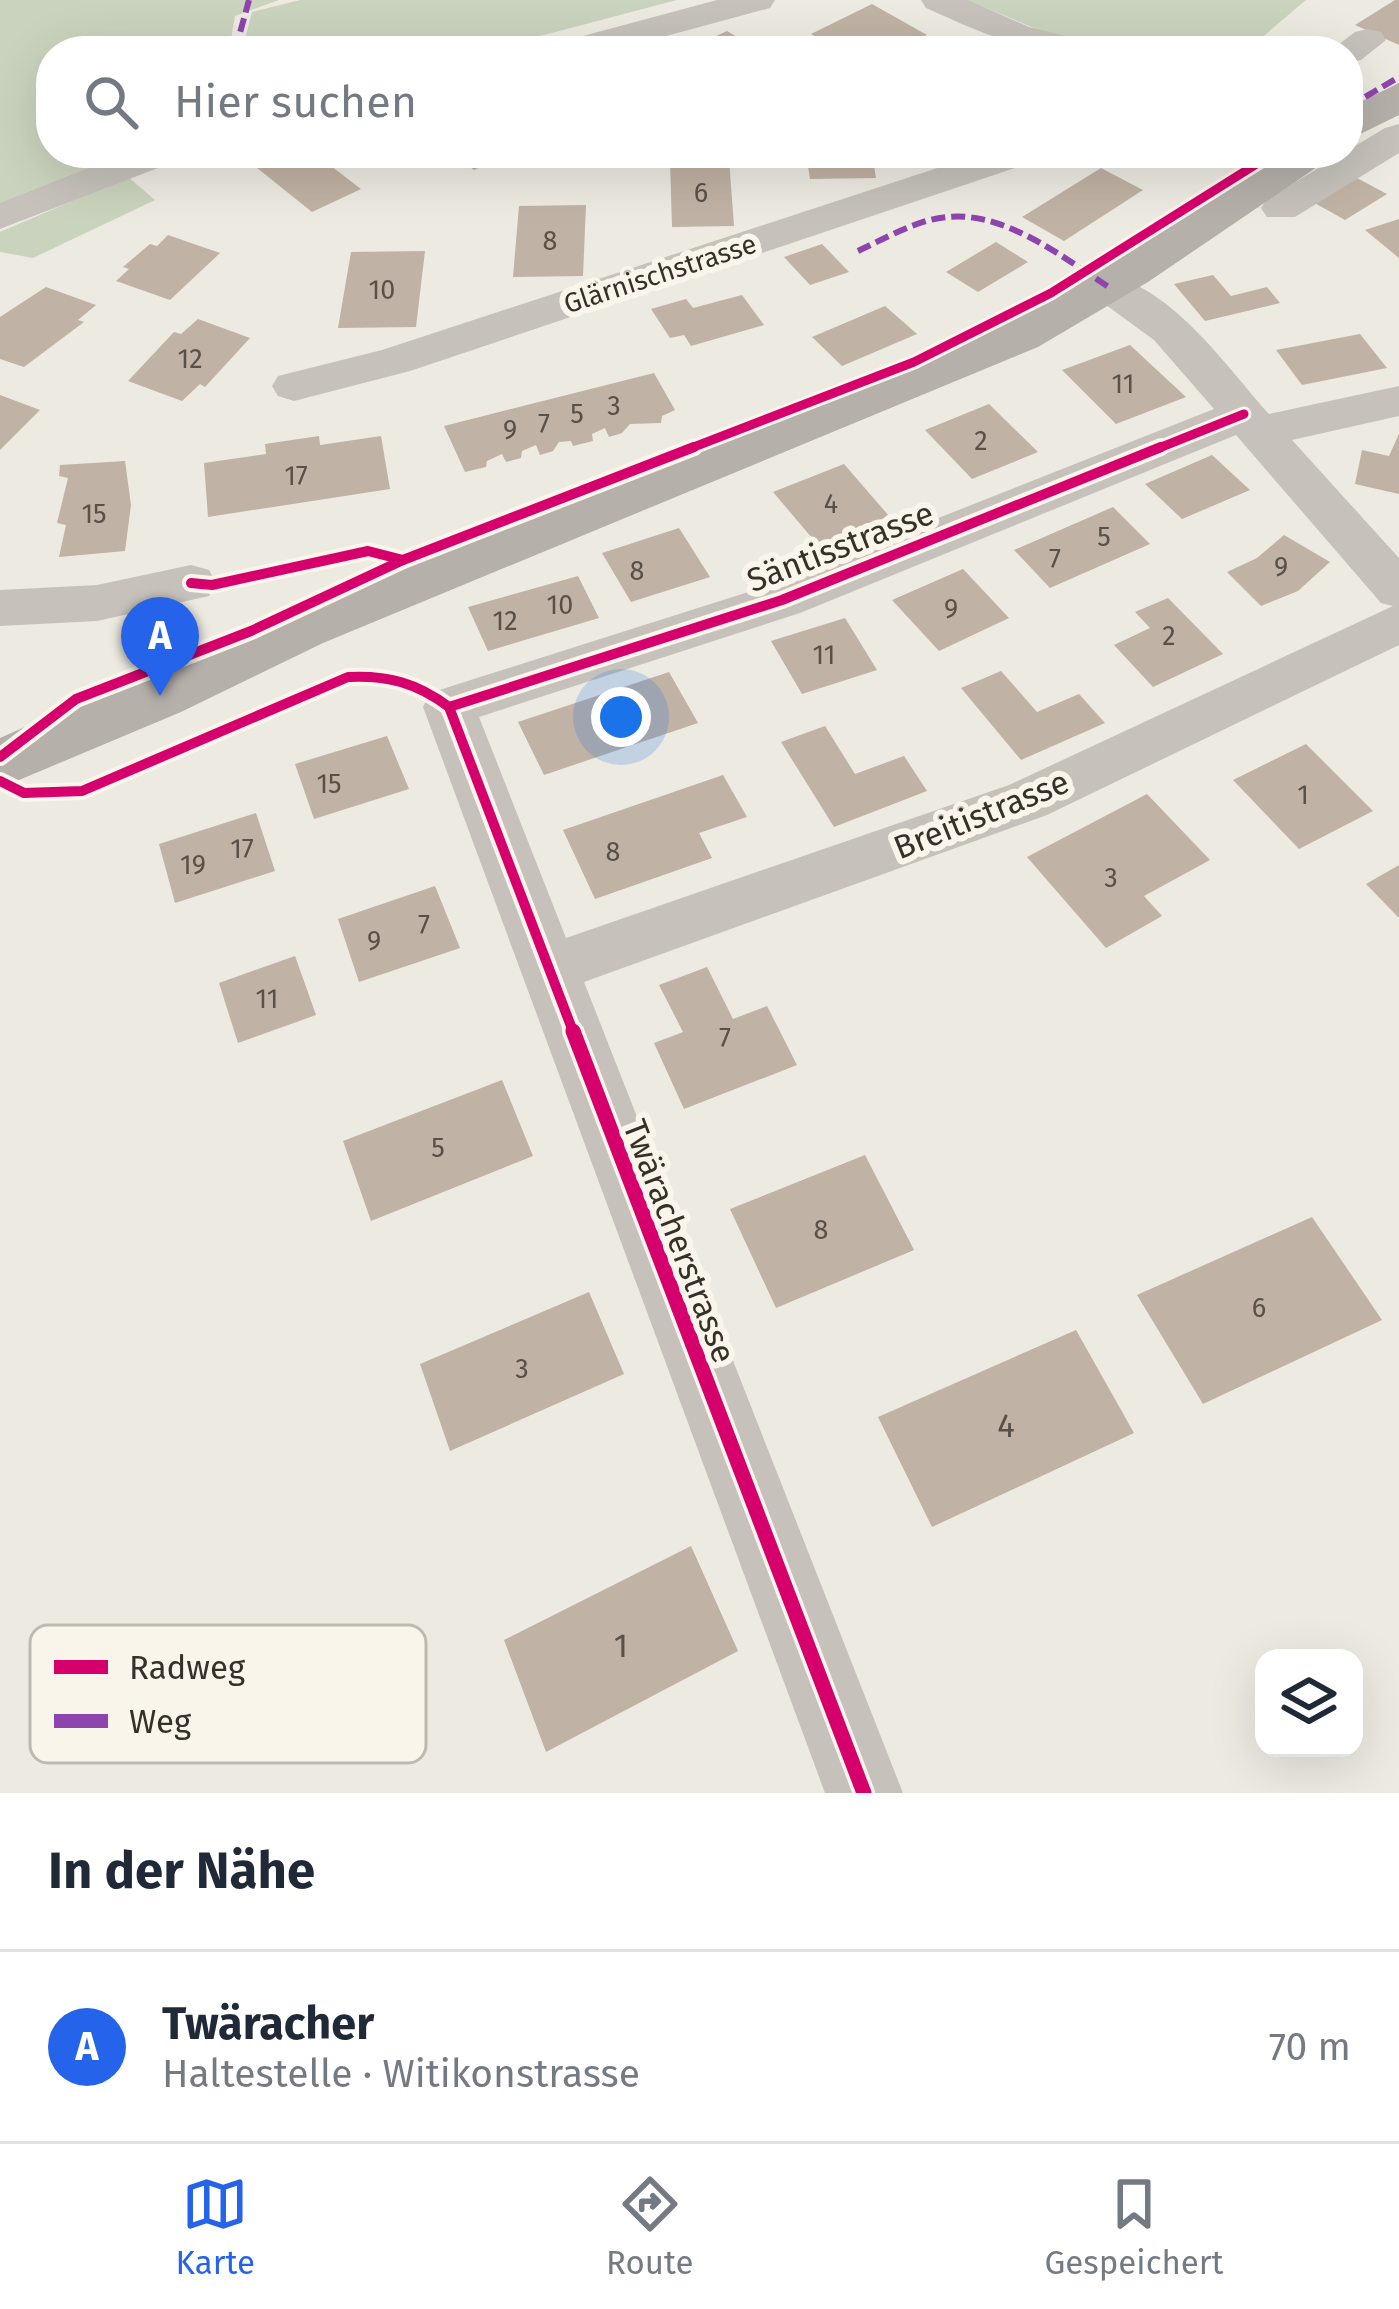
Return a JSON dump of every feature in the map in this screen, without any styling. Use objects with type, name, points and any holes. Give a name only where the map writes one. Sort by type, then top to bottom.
[{"type":"main road","points":[[0,764],[160,696],[302,628],[1020,336],[1110,288],[1199,221],[1283,168]]},
{"type":"street","points":[[625,36],[757,0]]},
{"type":"street","points":[[939,0],[1020,36]]},
{"type":"street","points":[[0,217],[124,168]]},
{"type":"street","name":"Glärnischstrasse","points":[[294,386],[394,361],[977,168]]},
{"type":"street","points":[[1281,208],[1322,168]]},
{"type":"street","points":[[1110,288],[1169,330],[1399,590]]},
{"type":"street","name":"Säntisstrasse","points":[[449,707],[782,600],[1251,423],[1399,401]]},
{"type":"street","points":[[0,608],[97,603],[191,583]]},
{"type":"street","name":"Breitistrasse","points":[[548,970],[1028,800],[1399,623]]},
{"type":"street","name":"Twäracherstrasse","points":[[449,707],[864,1793]]},
{"type":"green space","points":[[0,0],[279,0],[235,16],[232,36],[36,36],[36,168],[102,168],[0,210]]},
{"type":"green space","points":[[300,0],[677,0],[540,36],[246,36],[252,12]]},
{"type":"green space","points":[[967,0],[1306,0],[1264,36],[1060,36]]},
{"type":"green space","points":[[128,177],[155,200],[33,258],[0,252],[0,232]]},
{"type":"building","points":[[1399,0],[1399,45],[1355,25]]},
{"type":"building","points":[[872,4],[927,35],[815,36],[811,34]]},
{"type":"building","points":[[257,168],[334,168],[361,189],[312,212]]},
{"type":"building","points":[[670,168],[730,168],[734,226],[672,227]]},
{"type":"building","points":[[808,168],[874,168],[876,178],[810,179]]},
{"type":"building","points":[[1101,168],[1143,190],[1064,241],[1022,217]]},
{"type":"building","points":[[1355,177],[1387,194],[1345,220],[1313,202]]},
{"type":"building","points":[[586,205],[583,276],[513,277],[519,206]]},
{"type":"building","points":[[1399,219],[1399,258],[1365,230]]},
{"type":"building","points":[[168,235],[220,253],[170,300],[116,281],[129,269],[123,267]]},
{"type":"building","points":[[996,242],[1028,262],[978,292],[946,272]]},
{"type":"building","points":[[822,244],[849,272],[810,285],[784,257]]},
{"type":"building","points":[[425,251],[416,327],[338,328],[351,252]]},
{"type":"building","points":[[1213,275],[1231,296],[1267,287],[1280,303],[1205,321],[1174,284]]},
{"type":"building","points":[[46,287],[96,305],[78,320],[84,322],[24,367],[0,359],[0,317]]},
{"type":"building","points":[[742,295],[764,325],[691,346],[684,335],[670,338],[651,309],[686,299],[693,308]]},
{"type":"building","points":[[885,306],[917,334],[842,366],[812,337]]},
{"type":"building","points":[[198,319],[250,338],[205,387],[200,384],[182,401],[128,381],[174,332],[181,334]]},
{"type":"building","points":[[1360,334],[1387,368],[1302,385],[1276,350]]},
{"type":"building","points":[[1130,345],[1186,397],[1116,424],[1062,370]]},
{"type":"building","points":[[654,373],[675,410],[662,416],[661,423],[630,424],[609,437],[605,428],[592,434],[593,441],[573,446],[571,441],[559,442],[553,451],[540,455],[536,445],[522,451],[521,458],[506,462],[502,454],[487,461],[486,467],[465,472],[444,426]]},
{"type":"building","points":[[0,395],[40,410],[0,450]]},
{"type":"building","points":[[989,404],[1038,452],[972,479],[925,430]]},
{"type":"building","points":[[1399,434],[1399,494],[1355,484],[1362,450],[1389,456]]},
{"type":"building","points":[[319,436],[320,445],[381,436],[390,489],[208,517],[204,463],[266,454],[265,444]]},
{"type":"building","points":[[1212,455],[1250,490],[1182,519],[1145,484]]},
{"type":"building","points":[[125,461],[131,505],[125,551],[59,557],[66,525],[57,523],[68,478],[59,476],[60,465]]},
{"type":"building","points":[[844,464],[889,516],[818,545],[773,492]]},
{"type":"building","points":[[1113,507],[1150,544],[1050,588],[1014,550]]},
{"type":"building","points":[[679,528],[710,577],[631,602],[602,553]]},
{"type":"building","points":[[1284,535],[1330,562],[1298,591],[1261,606],[1227,572],[1257,558]]},
{"type":"building","points":[[963,569],[1009,618],[939,651],[892,600]]},
{"type":"building","points":[[578,576],[599,618],[488,651],[468,607]]},
{"type":"building","points":[[1168,598],[1223,654],[1153,687],[1114,645],[1150,628],[1135,612]]},
{"type":"building","points":[[845,618],[877,670],[802,694],[771,641]]},
{"type":"building","points":[[1001,671],[1037,712],[1079,694],[1105,723],[1021,760],[961,688]]},
{"type":"building","points":[[669,672],[698,723],[544,775],[518,722]]},
{"type":"building","points":[[825,726],[855,774],[904,756],[927,791],[834,827],[781,742]]},
{"type":"building","points":[[387,736],[409,789],[314,819],[295,764]]},
{"type":"building","points":[[1306,744],[1373,811],[1299,849],[1233,780]]},
{"type":"building","points":[[723,775],[747,817],[699,833],[712,858],[595,899],[563,830]]},
{"type":"building","points":[[1147,794],[1210,860],[1144,896],[1162,916],[1106,948],[1027,857]]},
{"type":"building","points":[[256,813],[275,871],[175,903],[159,844]]},
{"type":"building","points":[[1399,865],[1399,918],[1366,884]]},
{"type":"building","points":[[435,886],[460,948],[359,982],[338,919]]},
{"type":"building","points":[[295,956],[316,1015],[238,1043],[219,983]]},
{"type":"building","points":[[707,967],[733,1019],[767,1006],[797,1065],[684,1109],[654,1043],[683,1032],[659,985]]},
{"type":"building","points":[[502,1080],[533,1156],[371,1221],[343,1141]]},
{"type":"building","points":[[865,1155],[914,1250],[776,1308],[730,1209]]},
{"type":"building","points":[[1312,1217],[1382,1320],[1203,1404],[1137,1295]]},
{"type":"building","points":[[589,1292],[624,1374],[450,1451],[420,1364]]},
{"type":"building","points":[[1076,1330],[1134,1433],[932,1527],[878,1417]]},
{"type":"building","points":[[691,1546],[738,1651],[546,1752],[504,1640]]},
{"type":"marked path","points":[[239,36],[249,0]]},
{"type":"marked path","points":[[1363,98],[1399,77]]},
{"type":"marked path","points":[[858,251],[924,223],[966,217],[1009,229],[1110,288]]},
{"type":"cycle path","points":[[0,757],[76,699],[251,631],[403,560],[914,362],[1051,293],[1250,168]]},
{"type":"cycle path","points":[[449,707],[782,600],[1244,414]]},
{"type":"cycle path","points":[[191,583],[212,585],[368,551],[403,560]]},
{"type":"cycle path","points":[[0,781],[24,793],[82,791],[348,677],[402,681],[449,707],[864,1793]]},
{"type":"place","name":"Twäracher","points":[[160,696]]}]
